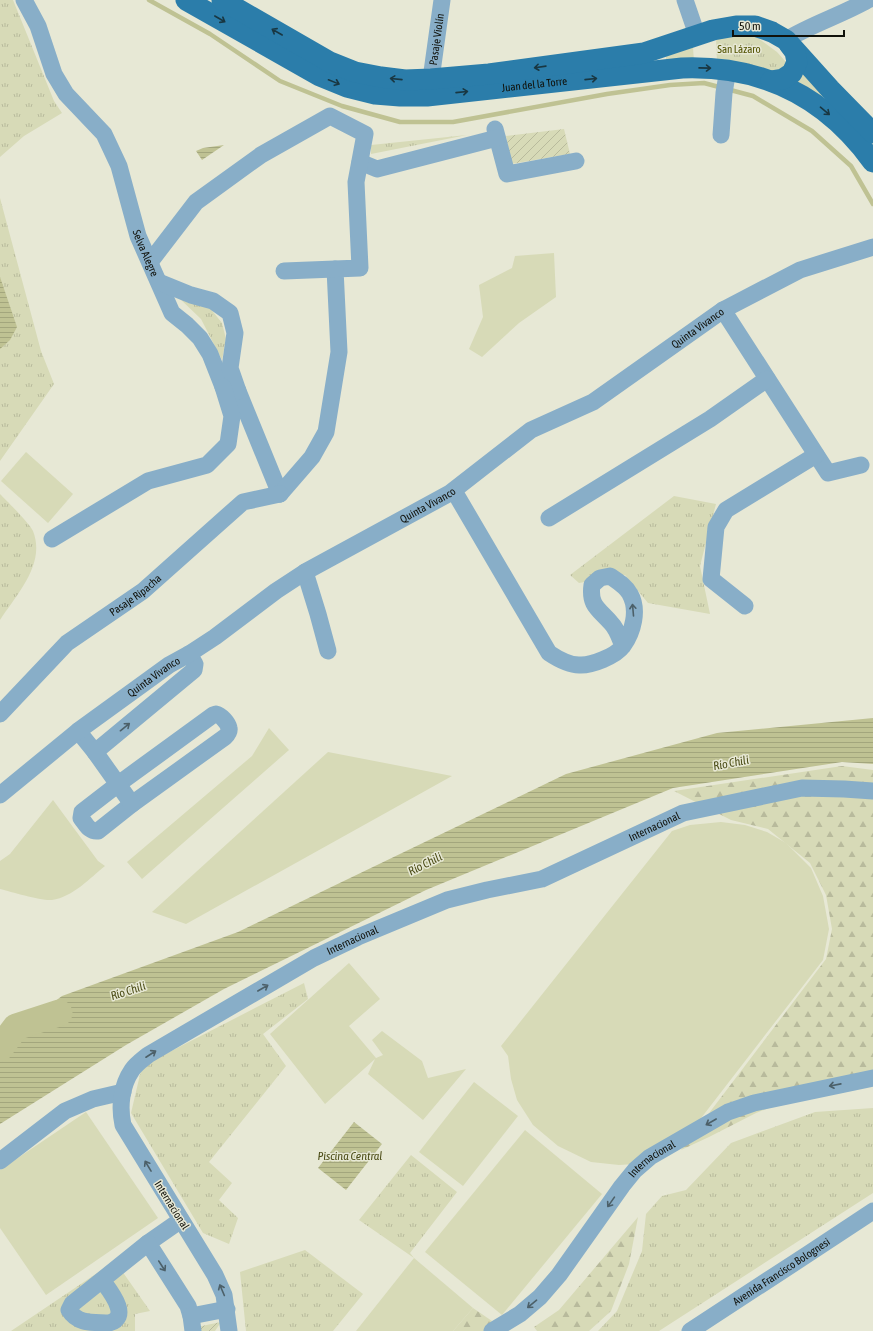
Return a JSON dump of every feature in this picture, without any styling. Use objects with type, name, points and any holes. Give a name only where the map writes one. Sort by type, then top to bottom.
[{"type":"main road","name":"Juan del la Torre","points":[[186,0],[320,76],[347,87],[375,94],[427,96],[706,67],[726,83],[771,81],[796,92],[818,105],[839,122],[860,143],[873,162]]},
{"type":"main road","name":"Juan del la Torre","points":[[222,0],[330,62],[381,78],[405,80],[489,74],[644,53],[713,30],[736,26],[756,26],[772,32],[786,40],[830,89],[873,132]]},
{"type":"main road","points":[[771,81],[783,79],[792,73],[797,62],[795,52],[786,40]]},
{"type":"main road","points":[[661,48],[659,54],[660,60],[662,66],[666,70]]},
{"type":"main road","points":[[796,92],[791,81],[794,74],[799,70],[806,68],[812,69]]},
{"type":"street","name":"Selva Alegre","points":[[24,0],[38,26],[54,74],[66,94],[104,134],[116,160],[138,236],[172,313],[188,325],[200,338],[210,354],[230,389],[280,494]]},
{"type":"street","name":"Pasaje Violín","points":[[431,79],[442,0]]},
{"type":"street","points":[[786,40],[801,31],[854,8],[868,0]]},
{"type":"street","points":[[684,1],[698,36]]},
{"type":"street","points":[[721,135],[726,83]]},
{"type":"street","points":[[150,262],[196,202],[261,154],[330,116],[365,134],[356,182],[360,268],[284,271]]},
{"type":"street","points":[[360,162],[377,169],[496,134],[507,174],[576,161]]},
{"type":"street","name":"Quinta Vivanco","points":[[0,795],[78,731],[169,666],[189,654],[276,591],[305,572],[454,491],[531,430],[593,402],[723,310],[800,270],[873,247]]},
{"type":"street","points":[[280,494],[312,457],[326,432],[339,352],[335,269]]},
{"type":"street","points":[[52,539],[148,481],[207,465],[228,444],[232,416],[230,368],[236,333],[230,313],[213,301],[191,296],[159,282]]},
{"type":"street","points":[[723,310],[828,473],[861,465]]},
{"type":"street","points":[[549,518],[710,419],[767,379]]},
{"type":"street","points":[[745,606],[711,579],[716,527],[726,510],[816,455]]},
{"type":"street","points":[[454,491],[549,653],[564,662],[580,665],[594,663],[615,654],[623,646]]},
{"type":"street","name":"Pasaje Ripacha","points":[[0,714],[67,643],[143,591],[243,502],[280,494]]},
{"type":"street","points":[[305,572],[328,651]]},
{"type":"street","points":[[95,752],[194,670],[195,664],[189,654]]},
{"type":"street","points":[[213,715],[219,715],[222,717],[229,728],[229,731],[225,737],[132,804],[98,831],[91,831],[81,818],[82,812],[117,785],[213,715]]},
{"type":"street","points":[[78,731],[132,804]]},
{"type":"street","name":"Internacional","points":[[228,1330],[227,1309],[224,1295],[215,1275],[123,1125],[121,1103],[124,1092],[132,1071],[148,1055],[314,958],[358,937],[448,900],[487,890],[542,879],[683,813],[802,788],[873,791]]},
{"type":"street","name":"Internacional","points":[[492,1331],[520,1314],[540,1297],[559,1275],[622,1186],[635,1170],[650,1157],[728,1112],[754,1103],[873,1078]]},
{"type":"street","points":[[0,1161],[65,1111],[93,1099],[124,1092]]},
{"type":"street","name":"Avenida Francisco Bolognesi","points":[[690,1331],[873,1210]]},
{"type":"street","points":[[102,1280],[148,1243],[181,1220]]},
{"type":"street","points":[[148,1243],[188,1306],[192,1323],[227,1309]]},
{"type":"green space","points":[[0,0],[13,0],[54,101],[62,113],[24,136],[0,157]]},
{"type":"green space","name":"San Lázaro","points":[[754,35],[777,52],[786,62],[782,75],[717,62],[716,38]]},
{"type":"green space","points":[[693,47],[694,62],[666,60],[668,54]]},
{"type":"green space","points":[[804,74],[825,95],[822,98],[797,83],[797,76]]},
{"type":"green space","points":[[564,129],[570,154],[511,164],[506,136]]},
{"type":"green space","points":[[467,135],[371,154],[371,145]]},
{"type":"green space","points":[[0,198],[41,351],[54,384],[0,461]]},
{"type":"green space","points":[[554,253],[556,297],[519,323],[482,357],[469,349],[483,317],[479,285],[512,268],[515,256]]},
{"type":"green space","points":[[178,297],[210,308],[222,323],[226,339],[222,360],[201,319]]},
{"type":"green space","points":[[26,452],[73,494],[48,523],[1,481]]},
{"type":"green space","points":[[0,494],[18,512],[33,531],[36,543],[36,555],[28,578],[0,620]]},
{"type":"green space","points":[[674,496],[716,504],[700,566],[710,614],[648,603],[625,575],[579,583],[570,575]]},
{"type":"green space","points":[[269,728],[289,750],[142,879],[127,862],[252,756]]},
{"type":"green space","points":[[328,752],[452,776],[186,924],[152,912]]},
{"type":"green space","points":[[842,766],[873,770],[873,1085],[802,1095],[756,1113],[681,1150],[826,959],[832,929],[826,895],[810,863],[768,829],[731,820],[674,791]]},
{"type":"green space","points":[[53,800],[98,861],[105,866],[74,891],[52,900],[34,898],[0,889],[0,861],[10,854]]},
{"type":"green space","points":[[721,822],[745,825],[767,832],[786,843],[811,868],[823,896],[829,929],[823,960],[678,1148],[651,1163],[619,1165],[591,1162],[558,1146],[533,1125],[517,1100],[511,1079],[508,1056],[501,1046],[672,831],[690,825]]},
{"type":"green space","points":[[349,963],[380,999],[349,1026],[376,1058],[383,1055],[372,1040],[382,1031],[422,1061],[428,1078],[466,1069],[423,1120],[368,1074],[375,1059],[325,1104],[270,1034]]},
{"type":"green space","points":[[304,983],[308,999],[263,1034],[286,1066],[209,1162],[232,1183],[219,1200],[238,1218],[229,1244],[203,1233],[131,1113],[142,1066]]},
{"type":"green space","points":[[474,1082],[518,1116],[463,1186],[419,1152]]},
{"type":"green space","points":[[873,1108],[873,1193],[659,1331],[598,1331],[617,1311],[642,1251],[646,1214],[662,1196],[686,1190],[731,1143],[815,1112]]},
{"type":"green space","points":[[86,1112],[158,1218],[46,1295],[0,1228],[0,1170]]},
{"type":"green space","points":[[525,1130],[602,1194],[502,1315],[425,1252]]},
{"type":"green space","points":[[411,1155],[457,1192],[410,1253],[414,1258],[359,1220]]},
{"type":"green space","points":[[638,1217],[629,1264],[611,1311],[589,1331],[537,1331],[534,1327],[559,1310]]},
{"type":"green space","points":[[305,1250],[363,1294],[333,1331],[246,1331],[240,1272]]},
{"type":"green space","points":[[414,1258],[473,1308],[453,1331],[356,1331]]},
{"type":"green space","points":[[115,1261],[150,1311],[135,1314],[135,1331],[11,1331]]},
{"type":"green space","points":[[473,1308],[492,1321],[484,1331],[453,1331]]},
{"type":"green space","points":[[221,1322],[215,1331],[198,1331],[197,1327]]},
{"type":"water","points":[[224,145],[202,160],[196,151],[203,148]]},
{"type":"water","points":[[0,277],[17,327],[10,340],[0,349]]},
{"type":"water","points":[[873,718],[873,764],[842,762],[673,788],[426,890],[224,989],[126,1045],[0,1124],[0,1042],[62,996],[238,932],[566,774],[717,733]]},
{"type":"water","name":"Piscina Central","points":[[354,1122],[382,1144],[346,1190],[318,1168]]},
{"type":"waterway","points":[[149,0],[210,34],[280,81],[342,106],[400,122],[453,122],[607,94],[670,85],[704,83],[753,96],[812,131],[851,166],[873,204]]},
{"type":"waterway","name":"Río Chili","points":[[0,1048],[16,1027],[59,1013]]}]
